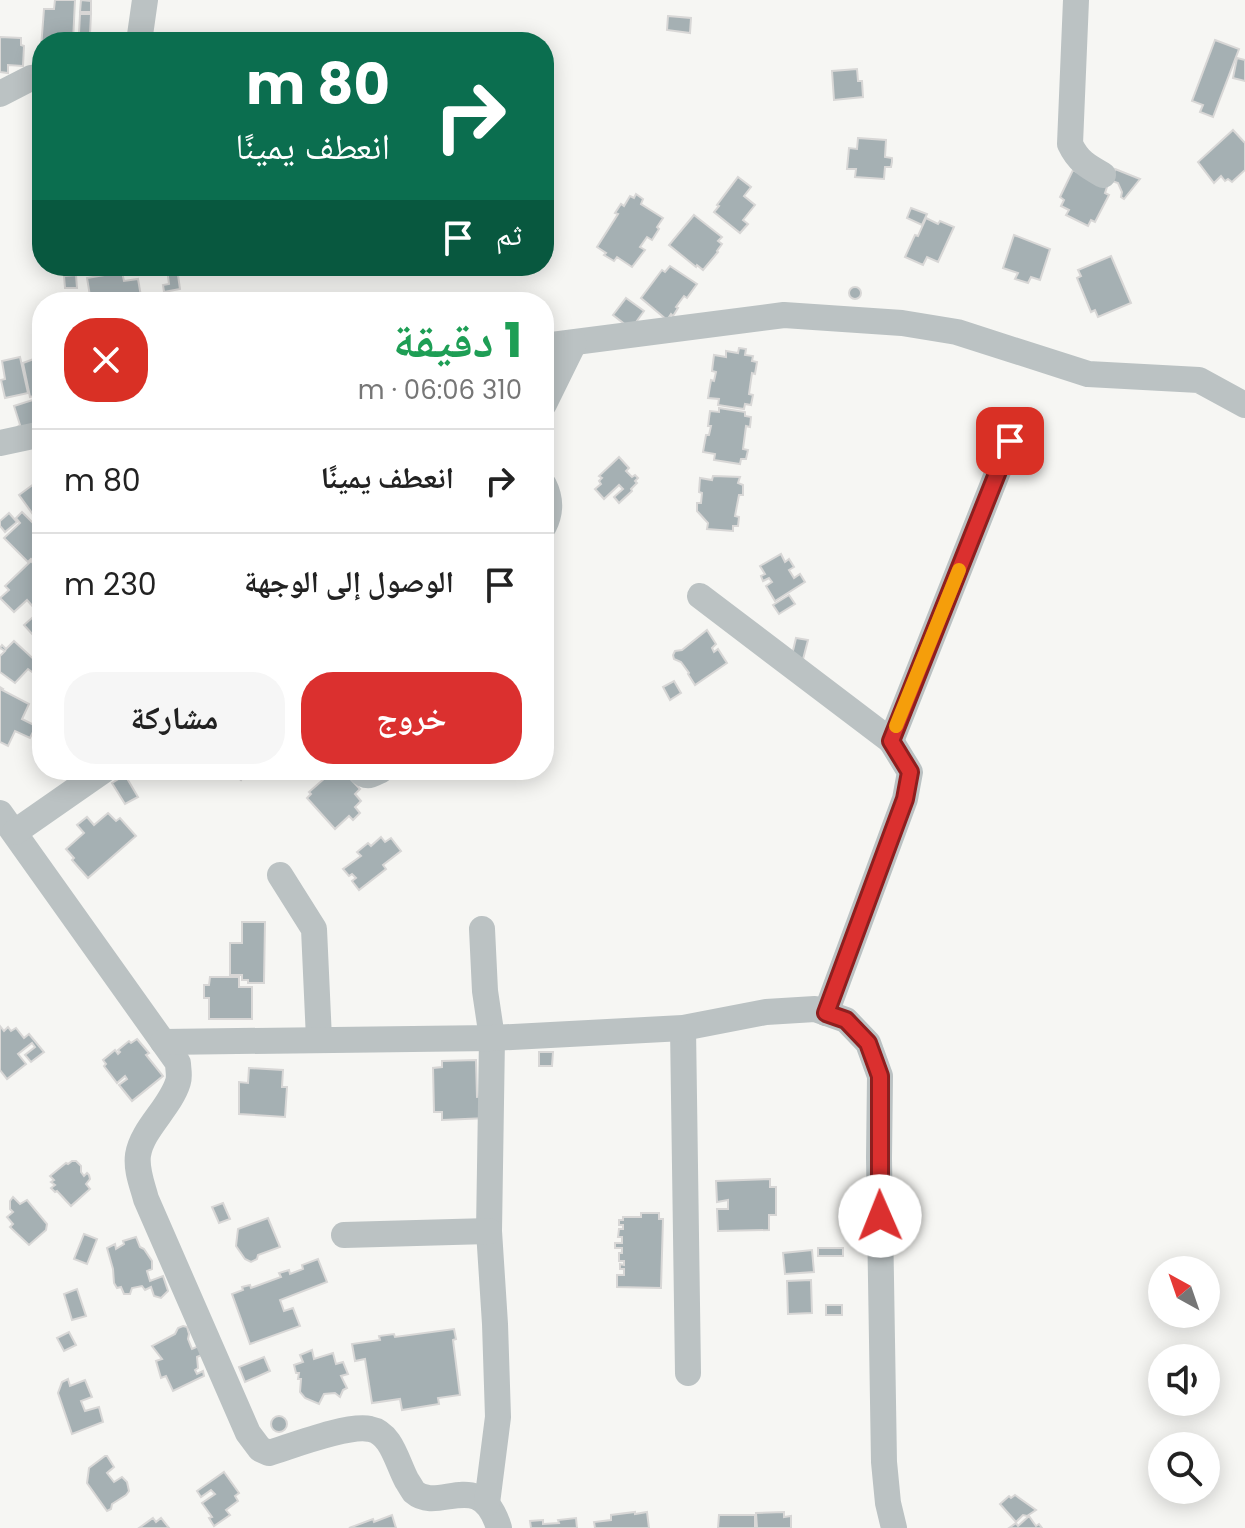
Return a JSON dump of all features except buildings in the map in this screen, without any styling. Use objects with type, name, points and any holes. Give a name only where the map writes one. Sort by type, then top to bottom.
[{"type":"street","points":[[140,32],[145,0]]},
{"type":"street","points":[[1076,0],[1070,144],[1075,156],[1103,175]]},
{"type":"street","points":[[0,94],[32,78]]},
{"type":"street","points":[[554,345],[784,315],[902,323],[957,332],[1088,374],[1199,380],[1245,405]]},
{"type":"street","points":[[554,384],[574,343]]},
{"type":"street","points":[[0,443],[32,436]]},
{"type":"street","points":[[891,741],[1010,441]]},
{"type":"street","points":[[700,596],[891,741],[910,772],[905,799],[826,1013]]},
{"type":"street","points":[[86,780],[6,824],[178,1063],[179,1080],[159,1118],[144,1138],[138,1154],[138,1173],[146,1199],[248,1433],[260,1449],[269,1453],[338,1431],[368,1428],[385,1435],[413,1491],[427,1498],[474,1495],[487,1503],[499,1528]]},
{"type":"street","points":[[280,875],[314,929],[319,1039]]},
{"type":"street","points":[[482,929],[485,991],[492,1038],[489,1231],[498,1417],[487,1503]]},
{"type":"street","points":[[163,1042],[492,1038],[683,1028],[766,1012],[815,1009],[846,1020],[868,1043],[880,1076],[884,1462],[894,1528]]},
{"type":"street","points":[[683,1028],[688,1373]]},
{"type":"street","points":[[344,1235],[489,1231]]},
{"type":"slow traffic","points":[[896,726],[959,570]]},
{"type":"route","points":[[880,1216],[880,1076],[868,1043],[846,1020],[826,1013],[905,799],[910,772],[891,741],[1010,441]]}]
